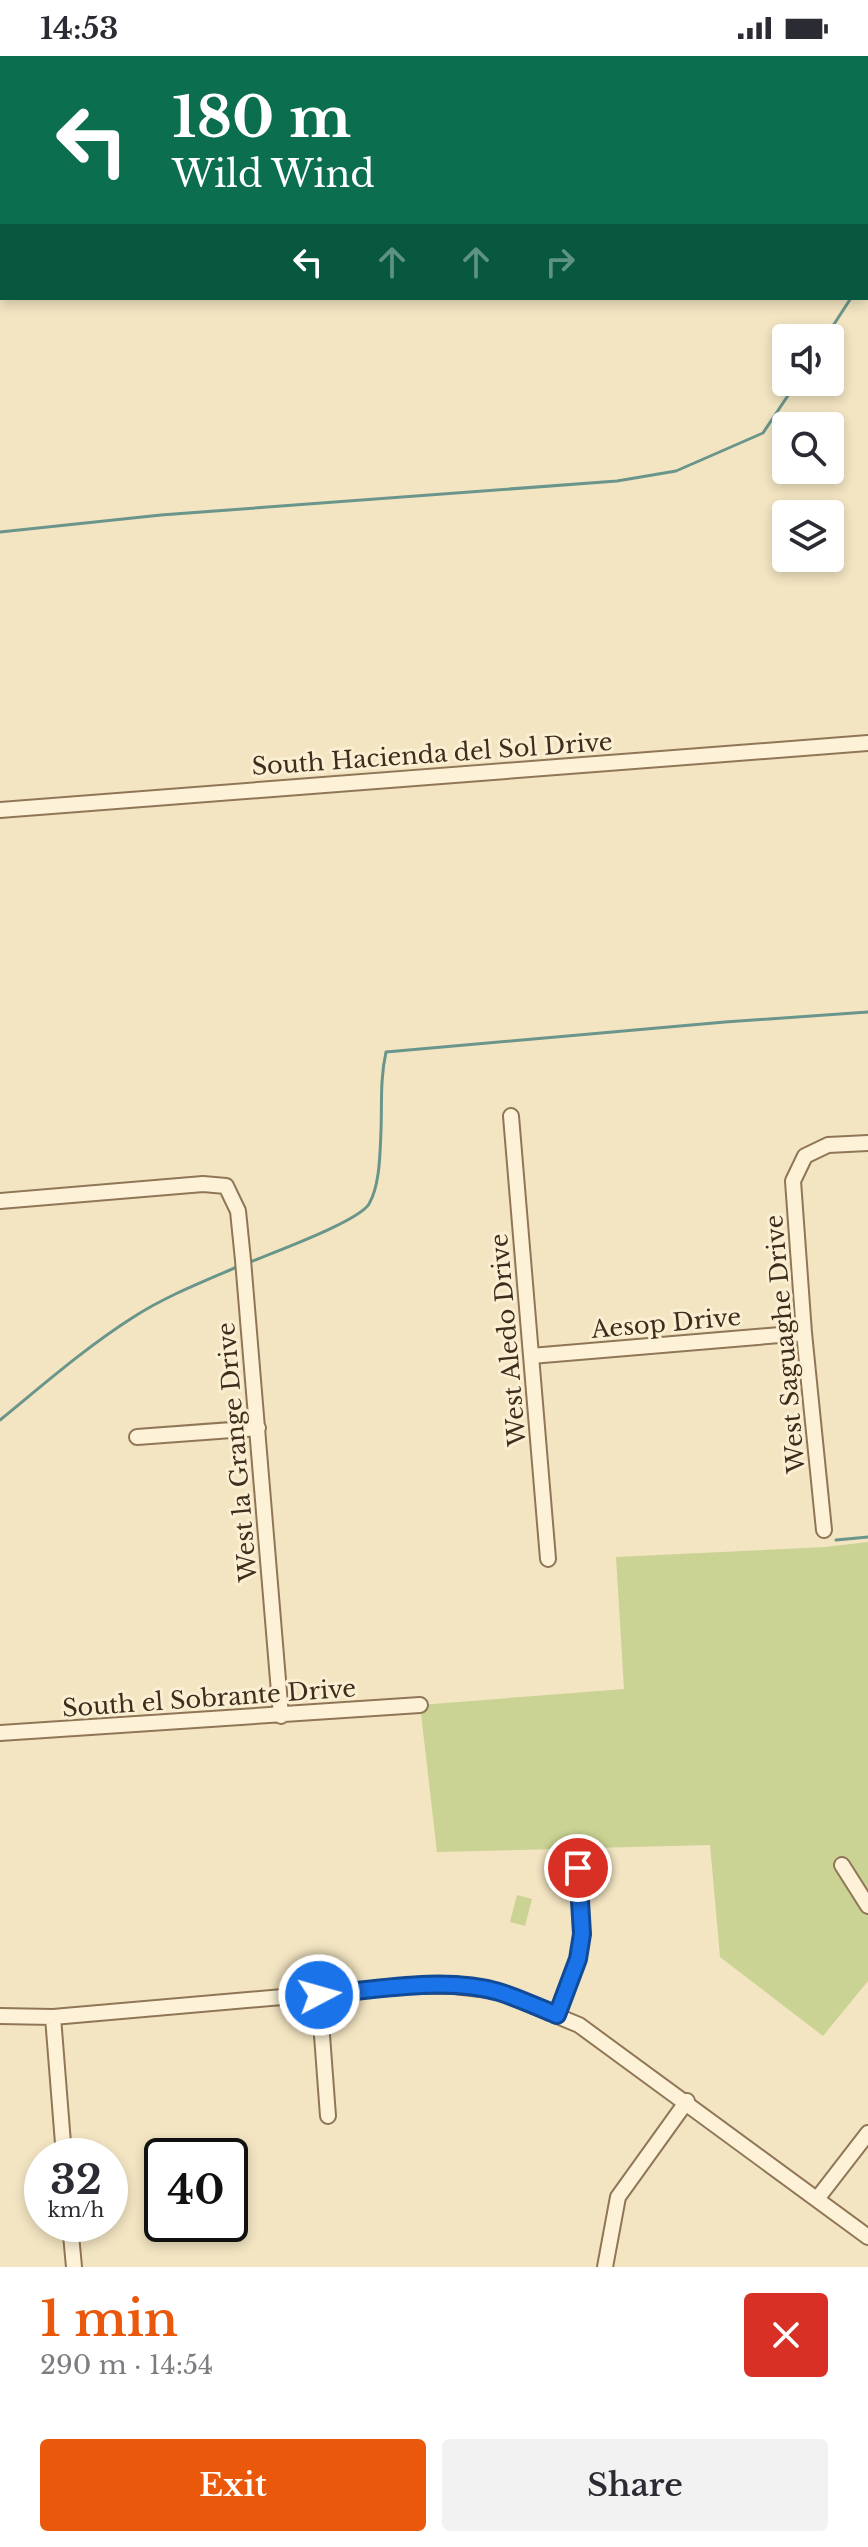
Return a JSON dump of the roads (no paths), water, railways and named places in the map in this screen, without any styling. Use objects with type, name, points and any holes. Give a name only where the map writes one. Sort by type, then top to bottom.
[{"type":"street","name":"South Hacienda del Sol Drive","points":[[0,810],[868,743]]},
{"type":"street","name":"West Aledo Drive","points":[[511,1116],[548,1559]]},
{"type":"street","name":"West Saguaghe Drive","points":[[824,1530],[804,1333],[793,1181],[805,1156],[828,1145],[868,1143]]},
{"type":"street","name":"West la Grange Drive","points":[[0,1201],[203,1184],[226,1186],[238,1211],[281,1716]]},
{"type":"street","name":"Aesop Drive","points":[[531,1356],[804,1333]]},
{"type":"street","points":[[137,1437],[258,1428]]},
{"type":"street","name":"South el Sobrante Drive","points":[[0,1733],[420,1705]]},
{"type":"street","points":[[842,1865],[868,1906]]},
{"type":"street","points":[[557,2015],[578,1959],[582,1934],[578,1868]]},
{"type":"street","points":[[0,2016],[53,2017],[408,1986],[454,1986],[497,1991],[579,2025],[687,2101],[868,2237]]},
{"type":"street","points":[[319,1995],[328,2116]]},
{"type":"street","points":[[53,2017],[63,2138]]},
{"type":"street","points":[[605,2267],[618,2197],[687,2101]]},
{"type":"street","points":[[817,2199],[868,2133]]},
{"type":"street","points":[[72,2242],[74,2267]]},
{"type":"waterway","points":[[834,324],[850,300]]},
{"type":"waterway","points":[[0,532],[161,515],[617,481],[676,471],[763,433],[788,396]]},
{"type":"waterway","points":[[248,1263],[332,1228],[369,1204],[379,1169],[386,1052],[868,1012]]},
{"type":"waterway","points":[[0,1420],[81,1354],[144,1310],[237,1267]]},
{"type":"waterway","points":[[836,1540],[868,1537]]}]
